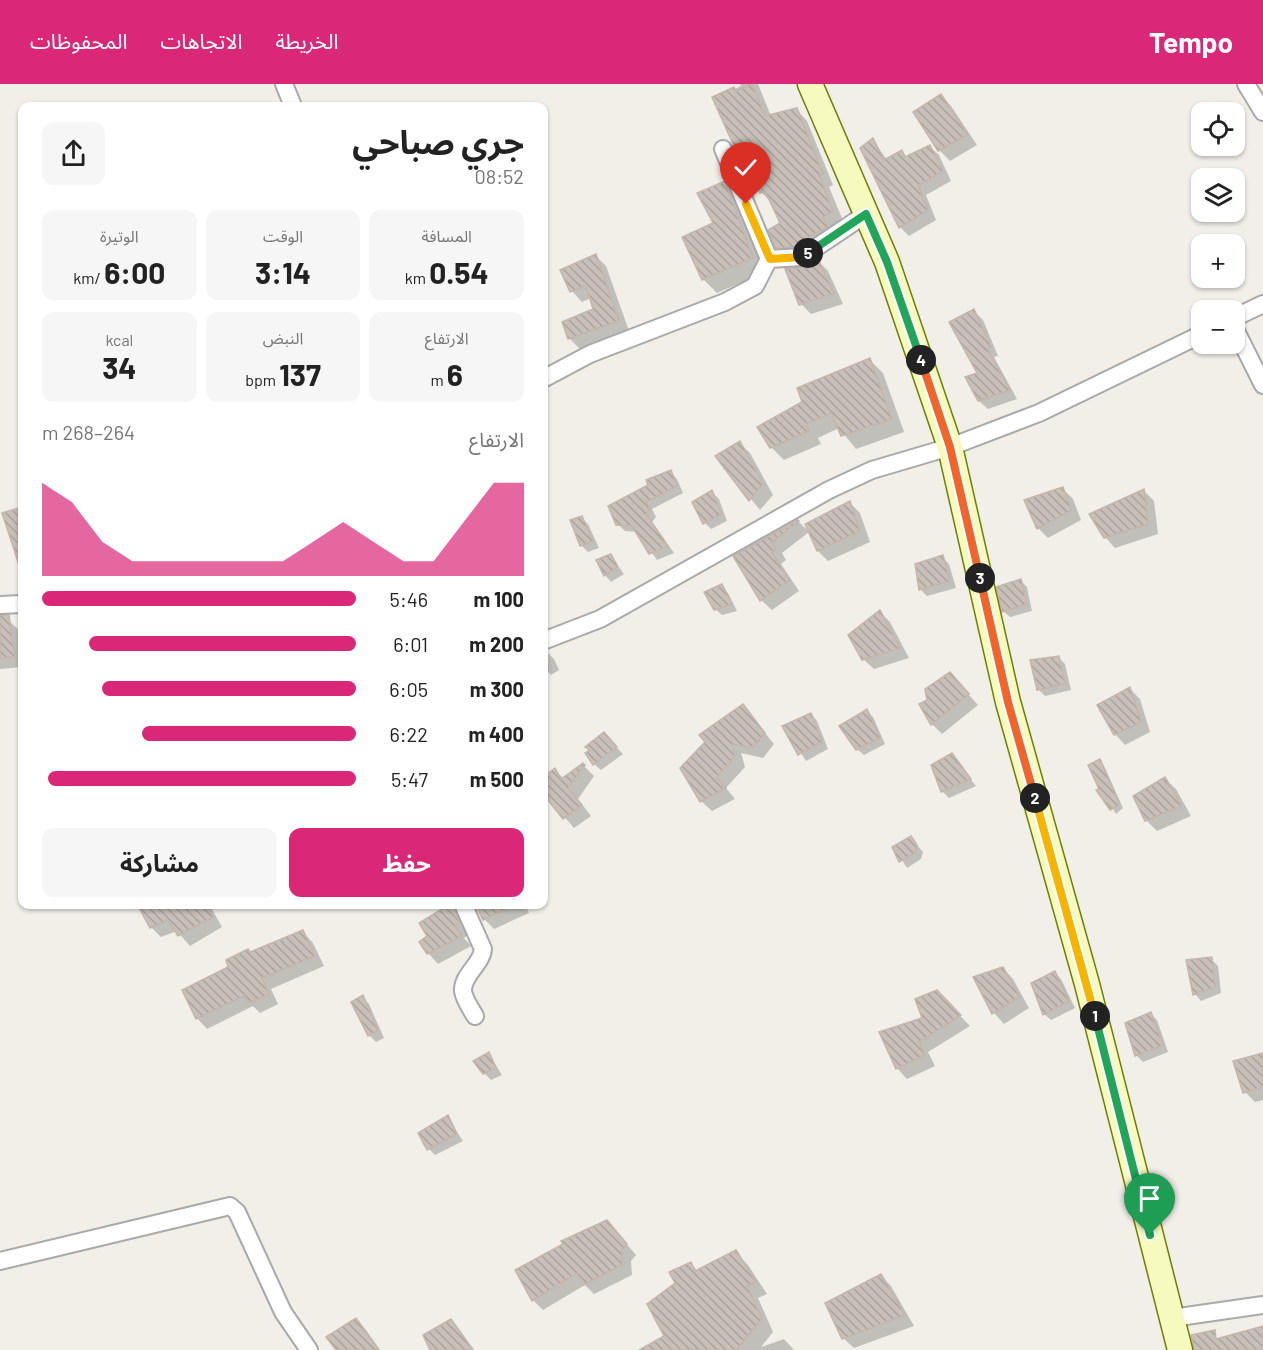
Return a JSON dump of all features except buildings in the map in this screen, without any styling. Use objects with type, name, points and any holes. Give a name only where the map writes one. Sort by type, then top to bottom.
[{"type":"street","points":[[284,84],[291,102]]},
{"type":"street","points":[[810,84],[887,262],[950,447],[1008,702],[1087,984],[1180,1350]]},
{"type":"street","points":[[1246,84],[1263,112]]},
{"type":"street","points":[[723,149],[770,259]]},
{"type":"street","points":[[770,259],[802,257],[866,214]]},
{"type":"street","points":[[548,376],[590,354],[725,302],[755,286],[770,259]]},
{"type":"street","points":[[1245,313],[1263,304]]},
{"type":"street","points":[[548,639],[600,619],[839,485],[872,470],[950,447],[1039,413],[1191,339]]},
{"type":"street","points":[[1245,349],[1263,385]]},
{"type":"street","points":[[0,605],[18,604]]},
{"type":"street","points":[[465,909],[483,949],[483,956],[463,986],[463,993],[475,1016]]},
{"type":"street","points":[[0,1261],[230,1206],[237,1212],[283,1312],[309,1350]]},
{"type":"street","points":[[1172,1318],[1263,1305]]},
{"type":"route","points":[[746,204],[770,259],[802,257],[866,214],[887,262],[950,447],[1008,702],[1087,984],[1150,1235]]}]
